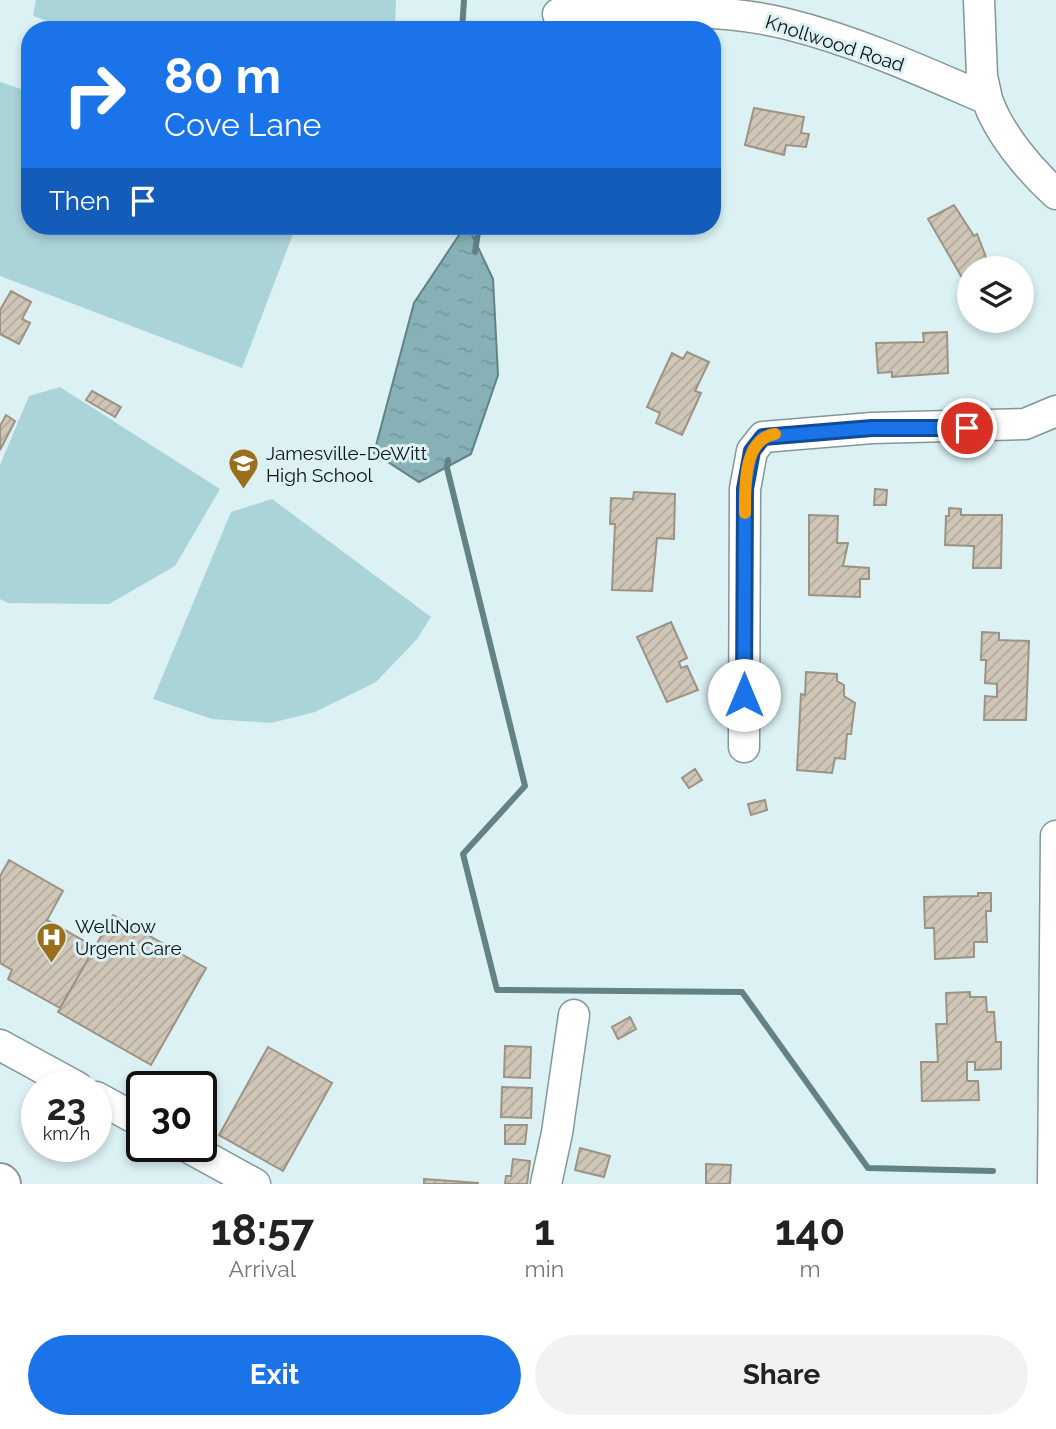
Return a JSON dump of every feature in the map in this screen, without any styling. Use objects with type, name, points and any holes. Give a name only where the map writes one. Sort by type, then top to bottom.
[{"type":"street","points":[[979,0],[982,76],[991,112],[1034,174],[1056,194]]},
{"type":"street","name":"Knollwood Road","points":[[558,14],[644,12],[751,17],[787,24],[873,51],[987,99]]},
{"type":"street","points":[[744,747],[745,489],[752,451],[763,437],[872,428],[1025,424],[1056,411]]},
{"type":"street","points":[[1053,1184],[1056,836]]},
{"type":"street","points":[[546,1184],[557,1133],[574,1015]]},
{"type":"street","points":[[0,1045],[48,1071]]},
{"type":"street","points":[[215,1162],[255,1184]]},
{"type":"shaded area","points":[[36,0],[396,0],[395,21],[48,21],[33,16]]},
{"type":"shaded area","points":[[0,82],[21,89],[21,235],[293,235],[242,368],[0,276]]},
{"type":"shaded area","points":[[60,387],[220,489],[175,566],[109,604],[8,603],[0,599],[0,465],[29,396]]},
{"type":"shaded area","points":[[272,499],[431,617],[417,639],[376,682],[315,712],[271,723],[212,719],[153,699],[231,512]]},
{"type":"water","points":[[459,235],[472,235],[493,279],[498,375],[471,454],[419,482],[374,453],[414,303]]},
{"type":"building","points":[[754,108],[804,117],[801,133],[809,134],[806,147],[786,145],[784,155],[745,145]]},
{"type":"building","points":[[954,205],[974,236],[977,234],[986,256],[957,256],[957,269],[928,219]]},
{"type":"building","points":[[11,291],[31,302],[22,319],[30,323],[19,344],[0,334],[0,310]]},
{"type":"building","points":[[947,332],[948,373],[892,377],[892,372],[878,373],[876,343],[924,342],[923,333]]},
{"type":"building","points":[[687,352],[709,362],[695,391],[701,393],[682,435],[656,423],[660,413],[647,407],[672,353],[683,359]]},
{"type":"building","points":[[92,391],[121,407],[115,417],[86,400]]},
{"type":"building","points":[[6,415],[15,421],[0,450],[0,426]]},
{"type":"building","points":[[875,489],[887,490],[886,505],[874,505]]},
{"type":"building","points":[[634,492],[675,494],[674,539],[657,538],[652,591],[612,590],[615,524],[610,524],[611,498],[633,499]]},
{"type":"building","points":[[949,508],[961,509],[961,515],[1002,515],[1001,568],[973,568],[974,546],[945,545],[946,516],[949,516]]},
{"type":"building","points":[[809,515],[838,516],[837,543],[848,543],[843,566],[869,568],[869,579],[860,579],[860,597],[809,595]]},
{"type":"building","points":[[671,622],[687,658],[679,662],[681,668],[687,666],[698,690],[667,702],[637,637]]},
{"type":"building","points":[[982,632],[999,633],[999,640],[1029,641],[1026,720],[984,720],[985,696],[997,697],[997,684],[985,683],[986,660],[981,660]]},
{"type":"building","points":[[806,672],[837,674],[837,681],[844,685],[844,696],[855,703],[851,734],[847,734],[845,759],[835,758],[832,773],[797,770],[801,694],[805,695]]},
{"type":"building","points":[[695,769],[702,780],[689,788],[682,778]]},
{"type":"building","points":[[765,800],[767,810],[751,815],[748,804]]},
{"type":"building","points":[[9,860],[63,891],[47,920],[95,947],[60,1008],[8,979],[12,970],[0,963],[0,876]]},
{"type":"building","points":[[978,893],[991,893],[991,911],[986,911],[987,942],[974,942],[974,957],[935,959],[934,928],[925,928],[924,897],[978,896]]},
{"type":"building","points":[[113,915],[206,968],[151,1065],[58,1012]]},
{"type":"building","points":[[970,992],[970,997],[986,997],[987,1012],[994,1012],[996,1042],[1001,1042],[1001,1069],[975,1070],[975,1062],[967,1062],[967,1081],[978,1081],[979,1100],[922,1101],[921,1062],[938,1062],[936,1024],[947,1024],[946,993]]},
{"type":"building","points":[[630,1017],[636,1029],[618,1039],[612,1027]]},
{"type":"building","points":[[505,1046],[531,1047],[530,1078],[504,1077]]},
{"type":"building","points":[[268,1047],[332,1083],[283,1171],[219,1135]]},
{"type":"building","points":[[502,1087],[532,1088],[531,1118],[501,1117]]},
{"type":"building","points":[[505,1125],[527,1125],[525,1144],[505,1144]]},
{"type":"building","points":[[580,1148],[610,1156],[604,1177],[575,1170]]},
{"type":"building","points":[[513,1159],[530,1161],[527,1184],[505,1184],[506,1176],[511,1176]]},
{"type":"building","points":[[706,1164],[731,1165],[730,1184],[706,1184]]},
{"type":"building","points":[[424,1179],[478,1183],[478,1184],[424,1184]]},
{"type":"waterway","points":[[463,21],[464,0]]},
{"type":"waterway","points":[[475,252],[478,235]]},
{"type":"waterway","points":[[448,460],[447,468],[525,786],[463,854],[497,990],[742,992],[868,1168],[993,1171]]},
{"type":"slow traffic","points":[[745,513],[745,489],[752,451],[763,437],[775,434]]},
{"type":"place","name":"Jamesville-DeWitt High School","points":[[243,491]]},
{"type":"place","name":"WellNow Urgent Care","points":[[52,964]]},
{"type":"route","points":[[744,695],[745,489],[752,451],[763,437],[772,434],[872,428],[967,428]]}]
